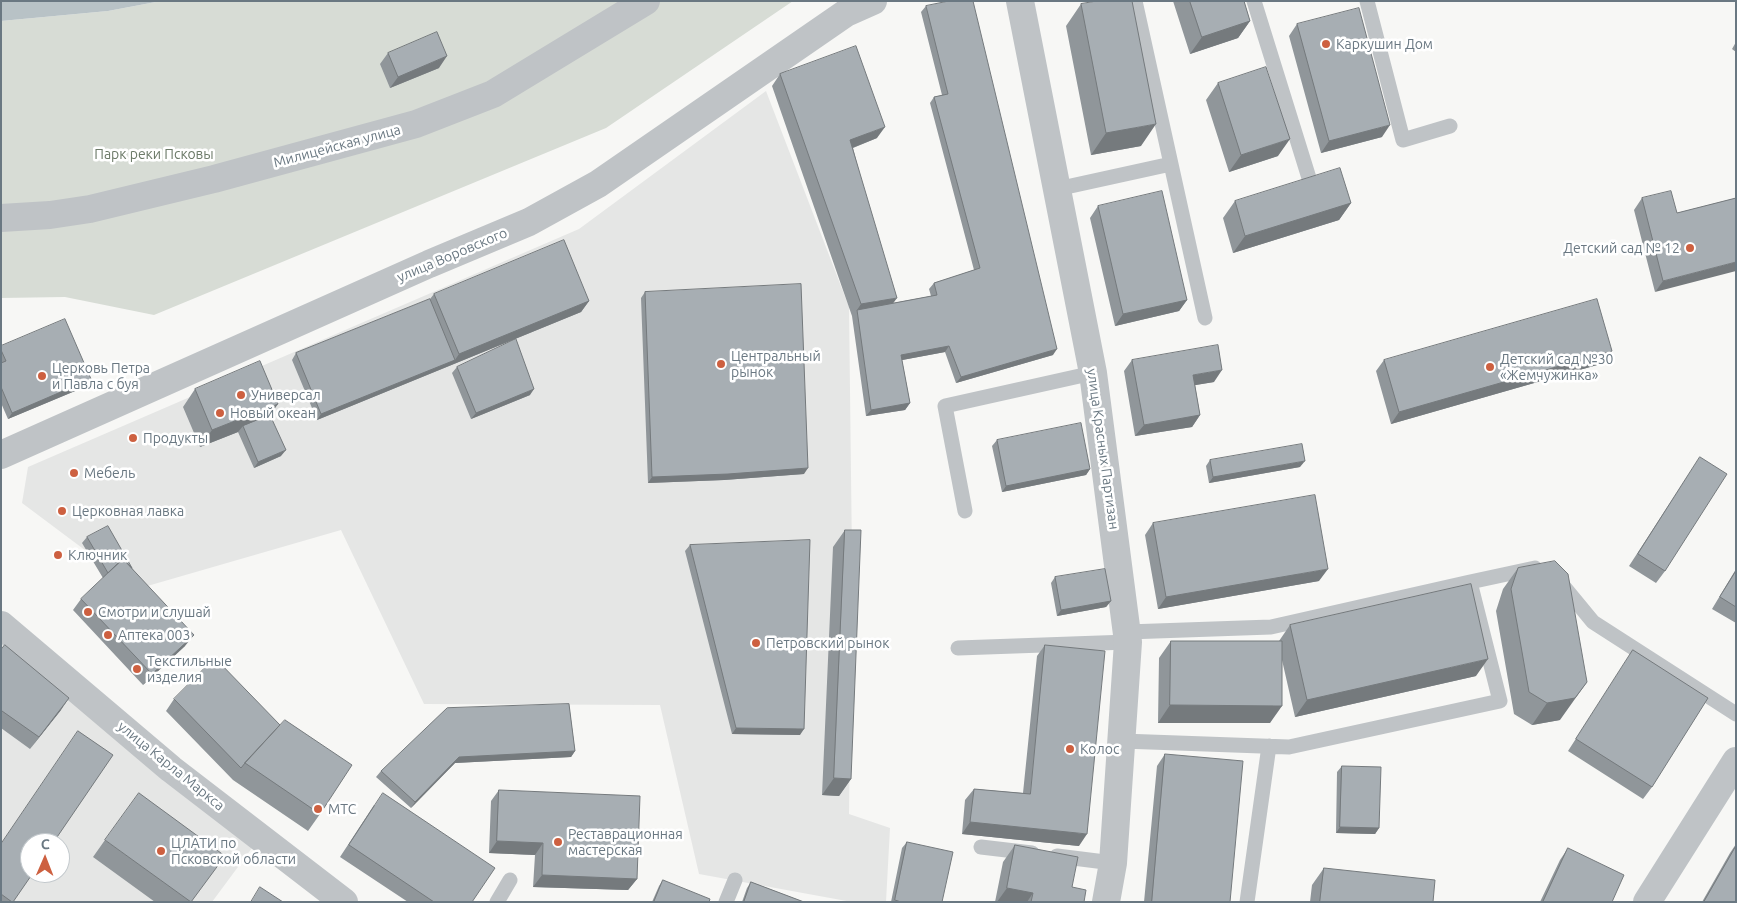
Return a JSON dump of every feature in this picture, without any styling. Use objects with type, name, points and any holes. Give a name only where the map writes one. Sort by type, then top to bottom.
[{"type":"street","name":"Милицейская улица","points":[[1,218],[50,215],[90,209],[214,179],[416,124],[493,94],[646,1]]},
{"type":"street","name":"улица Воровского","points":[[1,455],[429,264],[529,222],[598,184],[846,13],[873,1]]},
{"type":"street","name":"улица Красных Партизан","points":[[1020,1],[1093,373],[1128,637],[1113,863],[1106,902]]},
{"type":"street","name":"улица Карла Маркса","points":[[1,625],[171,769],[344,902]]},
{"type":"street","points":[[1647,902],[1736,761]]},
{"type":"lane","points":[[1135,1],[1205,318]]},
{"type":"lane","points":[[1254,1],[1309,178]]},
{"type":"lane","points":[[1367,1],[1403,140],[1450,126]]},
{"type":"lane","points":[[1057,189],[1171,164]]},
{"type":"lane","points":[[965,511],[946,406],[1093,373]]},
{"type":"lane","points":[[958,648],[1271,627],[1546,566],[1593,622],[1736,714]]},
{"type":"lane","points":[[1122,741],[1289,746],[1500,701],[1470,582]]},
{"type":"lane","points":[[1247,902],[1269,746]]},
{"type":"lane","points":[[981,847],[1113,863]]},
{"type":"lane","points":[[497,902],[510,880]]},
{"type":"lane","points":[[726,902],[735,880]]},
{"type":"shaded area","points":[[1,1],[161,1],[108,11],[1,21]]},
{"type":"shaded area","points":[[766,91],[849,307],[852,557],[849,814],[890,828],[886,902],[852,902],[699,874],[660,705],[424,704],[341,530],[137,589],[22,503],[28,467],[579,229]]},
{"type":"shaded area","points":[[1,642],[252,848],[212,902],[1,902]]},
{"type":"green space","name":"Парк реки Псковы","points":[[161,1],[793,1],[606,128],[154,315],[65,297],[1,298],[1,21],[108,11]]},
{"type":"building","points":[[949,1],[973,1],[1057,349],[961,377],[949,346],[901,355],[910,403],[871,410],[857,310],[937,295],[934,283],[980,268],[934,97],[948,94],[926,6]]},
{"type":"building","points":[[1097,1],[1132,1],[1156,124],[1106,133],[1081,4]]},
{"type":"building","points":[[1190,1],[1244,1],[1250,21],[1202,37]]},
{"type":"building","points":[[1359,8],[1390,125],[1329,141],[1297,24]]},
{"type":"building","points":[[437,32],[447,56],[398,77],[388,53]]},
{"type":"building","points":[[856,46],[885,127],[850,140],[897,298],[861,304],[780,74]]},
{"type":"building","points":[[1266,67],[1290,139],[1241,155],[1218,83]]},
{"type":"building","points":[[1340,168],[1351,203],[1245,236],[1235,201]]},
{"type":"building","points":[[1162,191],[1187,300],[1123,314],[1098,206]]},
{"type":"building","name":"Детский сад № 12","points":[[1671,191],[1677,213],[1736,198],[1736,262],[1663,281],[1642,198]]},
{"type":"building","points":[[564,240],[589,301],[459,354],[434,294]]},
{"type":"building","name":"Центральный рынок","points":[[801,284],[808,468],[652,477],[645,292]]},
{"type":"building","points":[[430,299],[455,360],[321,414],[296,353]]},
{"type":"building","name":"Детский сад №30 «Жемчужинка»","points":[[1597,299],[1612,351],[1399,412],[1384,360]]},
{"type":"building","name":"Церковь Петра и Павла с буя","points":[[65,319],[91,379],[12,413],[1,387],[1,363],[6,361],[1,346]]},
{"type":"building","points":[[516,339],[534,389],[476,413],[457,367]]},
{"type":"building","points":[[1218,345],[1222,370],[1193,375],[1200,415],[1144,425],[1132,360]]},
{"type":"building","points":[[260,361],[278,404],[212,430],[195,389]]},
{"type":"building","points":[[270,415],[286,450],[258,462],[243,426]]},
{"type":"building","points":[[1081,423],[1090,469],[1006,486],[997,440]]},
{"type":"building","points":[[1302,444],[1305,461],[1213,477],[1210,460]]},
{"type":"building","points":[[1700,457],[1727,474],[1665,571],[1638,554]]},
{"type":"building","points":[[1315,495],[1328,569],[1166,597],[1153,523]]},
{"type":"building","points":[[108,526],[132,568],[123,559],[108,573],[87,537]]},
{"type":"building","points":[[845,530],[861,530],[851,779],[834,778]]},
{"type":"building","name":"Петровский рынок","points":[[810,540],[804,729],[736,728],[690,545]]},
{"type":"building","points":[[123,559],[194,635],[152,674],[81,599]]},
{"type":"building","points":[[1555,561],[1568,574],[1587,682],[1575,698],[1547,703],[1529,692],[1511,589],[1518,568]]},
{"type":"building","points":[[1105,569],[1111,601],[1061,610],[1055,577]]},
{"type":"building","points":[[1736,571],[1736,607],[1720,597]]},
{"type":"building","points":[[1471,584],[1488,659],[1307,700],[1290,625]]},
{"type":"building","points":[[1171,641],[1282,641],[1282,706],[1170,705]]},
{"type":"building","points":[[5,645],[69,698],[39,737],[1,712],[1,650]]},
{"type":"building","points":[[1045,645],[1105,651],[1087,834],[970,822],[974,789],[1030,794]]},
{"type":"building","points":[[1633,650],[1708,698],[1652,787],[1576,739]]},
{"type":"building","points":[[215,658],[280,725],[241,768],[174,699]]},
{"type":"building","points":[[569,704],[575,751],[459,757],[415,802],[381,771],[447,708]]},
{"type":"building","points":[[285,720],[352,765],[320,814],[245,763]]},
{"type":"building","points":[[78,731],[113,755],[60,833],[20,833],[20,883],[26,883],[13,902],[1,894],[1,844]]},
{"type":"building","points":[[1165,754],[1243,761],[1230,902],[1152,902]]},
{"type":"building","points":[[1342,766],[1381,767],[1379,828],[1340,827]]},
{"type":"building","points":[[499,790],[640,796],[637,879],[542,875],[543,843],[497,841]]},
{"type":"building","points":[[139,793],[225,856],[191,902],[105,840]]},
{"type":"building","points":[[383,793],[495,868],[472,902],[434,902],[349,845]]},
{"type":"building","points":[[907,842],[953,852],[942,902],[901,902],[895,900]]},
{"type":"building","points":[[1015,845],[1078,857],[1072,887],[1086,890],[1084,902],[1031,902],[1033,893],[1007,888]]},
{"type":"building","points":[[1736,846],[1736,902],[1704,902]]},
{"type":"building","points":[[1568,848],[1624,875],[1612,902],[1543,902]]},
{"type":"building","points":[[1324,868],[1435,880],[1433,902],[1320,902]]},
{"type":"building","points":[[663,880],[710,899],[709,902],[654,902]]},
{"type":"building","points":[[751,882],[804,902],[744,902]]},
{"type":"building","points":[[260,887],[283,902],[251,902]]},
{"type":"place","name":"Каркушин Дом","points":[[1326,44]]},
{"type":"place","name":"Детский сад № 12","points":[[1690,248]]},
{"type":"place","name":"Центральный рынок","points":[[721,364]]},
{"type":"place","name":"Детский сад №30 «Жемчужинка»","points":[[1490,367]]},
{"type":"place","name":"Церковь Петра и Павла с буя","points":[[42,376]]},
{"type":"place","name":"Универсал","points":[[241,395]]},
{"type":"place","name":"Новый океан","points":[[220,413]]},
{"type":"place","name":"Продукты","points":[[133,438]]},
{"type":"place","name":"Мебель","points":[[74,473]]},
{"type":"place","name":"Церковная лавка","points":[[62,511]]},
{"type":"place","name":"Ключник","points":[[58,555]]},
{"type":"place","name":"Смотри и слушай","points":[[88,612]]},
{"type":"place","name":"Аптека 003","points":[[108,635]]},
{"type":"place","name":"Петровский рынок","points":[[756,643]]},
{"type":"place","name":"Текстильные изделия","points":[[137,669]]},
{"type":"place","name":"Колос","points":[[1070,749]]},
{"type":"place","name":"МТС","points":[[318,809]]},
{"type":"place","name":"Реставрационная мастерская","points":[[558,842]]},
{"type":"place","name":"ЦЛАТИ по Псковской области","points":[[161,851]]}]
